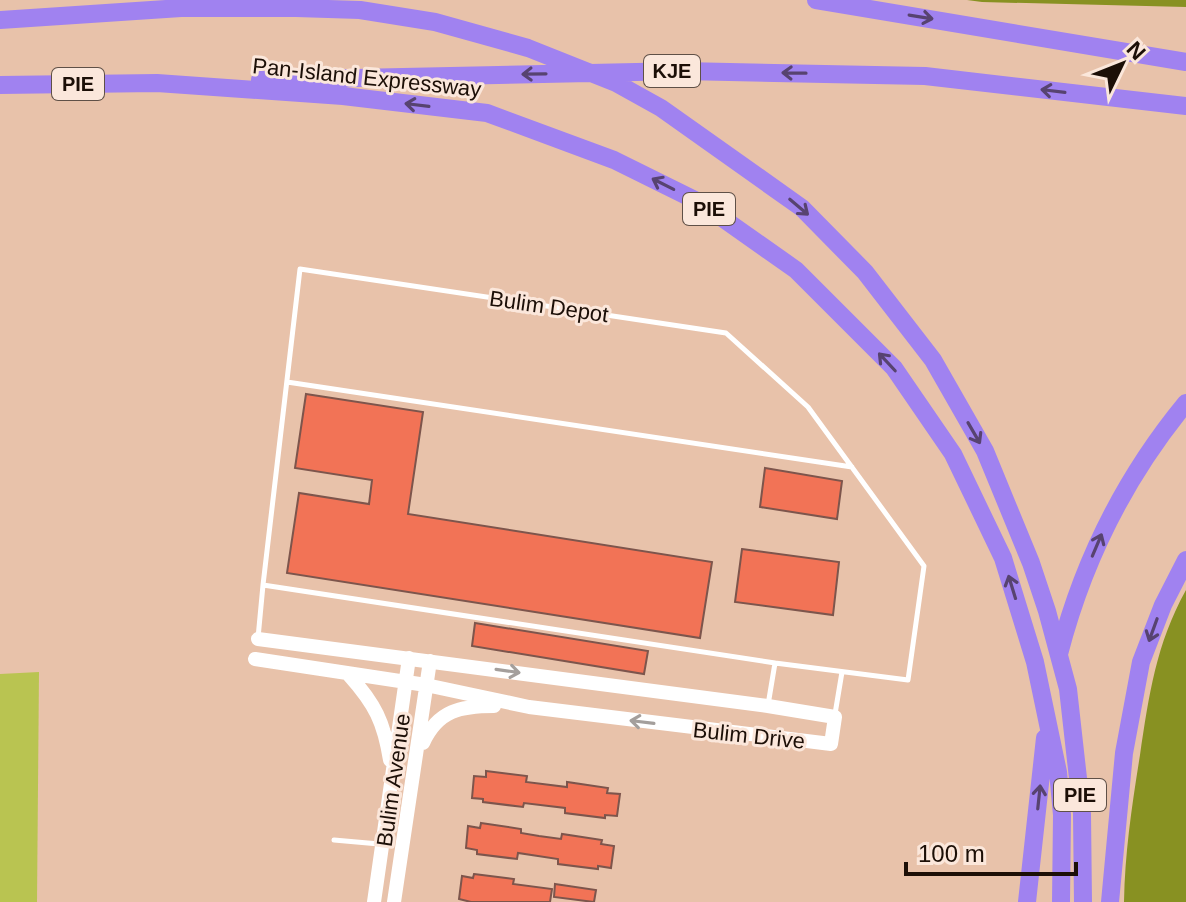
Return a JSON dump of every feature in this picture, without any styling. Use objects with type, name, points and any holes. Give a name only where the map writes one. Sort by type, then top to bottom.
[{"type":"highway","points":[[816,0],[1186,62]]},
{"type":"highway","name":"PIE","points":[[0,20],[188,4],[360,10],[435,22],[528,48],[616,83],[661,108],[802,208],[865,272],[933,360],[985,451],[1031,563],[1068,689],[1082,814],[1083,902]]},
{"type":"highway","name":"KJE","points":[[157,83],[683,71],[925,76],[1186,106]]},
{"type":"highway","name":"Pan-Island Expressway","points":[[0,85],[157,83],[343,96],[487,113],[614,160],[701,203],[796,270],[894,368],[953,454],[1003,558],[1035,662],[1058,772],[1062,815],[1061,902]]},
{"type":"highway","points":[[1027,902],[1050,689],[1070,613],[1122,492],[1160,435],[1186,403]]},
{"type":"highway","points":[[1110,902],[1124,753],[1141,662],[1163,605],[1186,560]]},
{"type":"street","name":"Bulim Drive","points":[[255,659],[426,685],[529,707],[831,744],[835,717],[258,639]]},
{"type":"street","name":"Bulim Avenue","points":[[374,902],[409,658]]},
{"type":"street","name":"Bulim Avenue","points":[[394,902],[430,661]]},
{"type":"street","points":[[349,675],[378,711],[386,737],[391,772]]},
{"type":"street","points":[[418,754],[428,731],[438,720],[465,706],[529,707]]},
{"type":"lane","name":"Bulim Depot","points":[[258,639],[300,269],[726,333],[808,407],[924,566],[908,680],[842,672]]},
{"type":"lane","points":[[287,382],[853,468]]},
{"type":"lane","points":[[263,585],[842,672],[835,717]]},
{"type":"lane","points":[[768,706],[775,663]]},
{"type":"lane","points":[[334,840],[384,845]]},
{"type":"green space","points":[[967,0],[1186,0],[1186,7],[982,2]]},
{"type":"green space","points":[[1186,590],[1186,902],[1124,902],[1129,828],[1151,691],[1167,630]]},
{"type":"green space","points":[[39,672],[37,902],[0,902],[0,674]]},
{"type":"building","points":[[306,394],[423,412],[408,514],[712,562],[700,638],[287,573],[299,493],[369,504],[372,480],[295,468]]},
{"type":"building","points":[[765,468],[842,481],[837,519],[760,507]]},
{"type":"building","points":[[742,549],[839,562],[833,615],[735,602]]},
{"type":"building","points":[[475,623],[648,651],[644,674],[472,646]]},
{"type":"building","points":[[486,771],[527,776],[526,782],[567,787],[567,782],[608,788],[607,793],[620,794],[617,816],[605,815],[605,818],[565,813],[565,808],[524,803],[523,807],[472,798],[474,776],[486,777]]},
{"type":"building","points":[[481,823],[521,829],[521,833],[539,836],[561,839],[562,834],[602,840],[601,844],[614,846],[611,868],[558,864],[558,859],[518,853],[517,859],[477,854],[477,850],[466,848],[468,826],[480,828]]},
{"type":"building","points":[[474,874],[514,879],[513,884],[552,889],[550,902],[471,902],[459,899],[462,876],[473,878]]},
{"type":"building","points":[[555,884],[596,890],[594,902],[554,897]]}]
